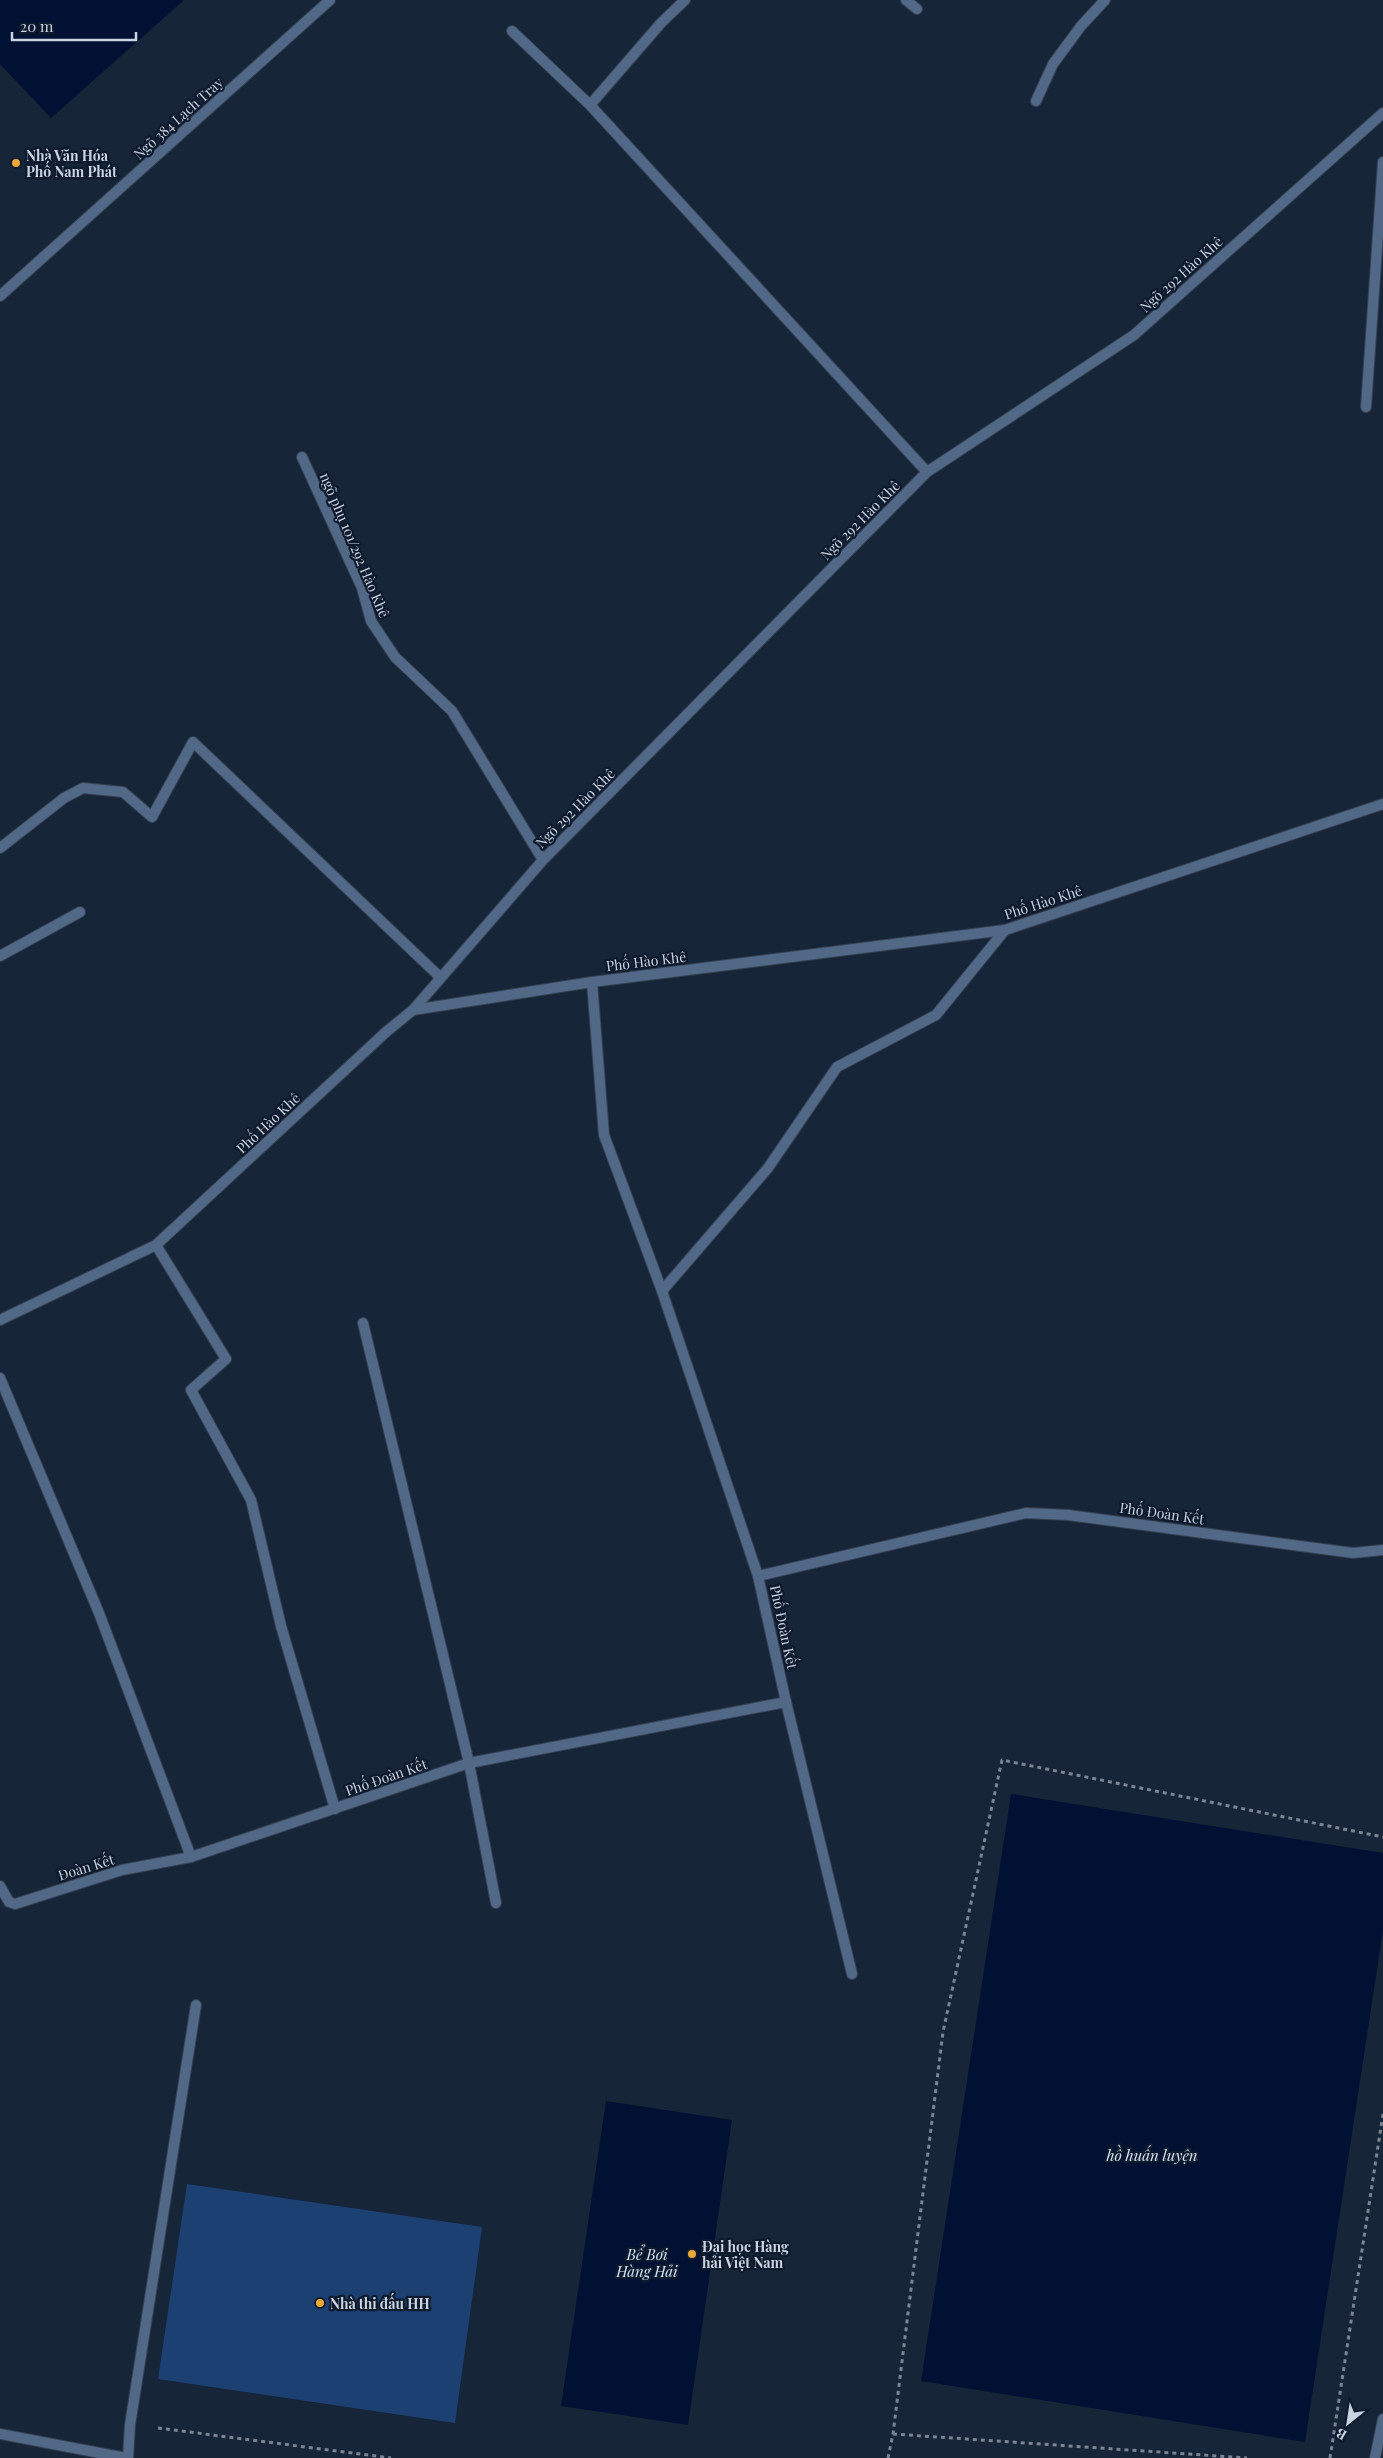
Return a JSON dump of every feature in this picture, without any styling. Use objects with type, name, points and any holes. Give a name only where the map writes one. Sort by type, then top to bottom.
[{"type":"street","name":"Ngõ 384 Lạch Tray","points":[[0,296],[330,0]]},
{"type":"street","points":[[590,105],[661,23],[685,0]]},
{"type":"street","points":[[906,0],[916,9]]},
{"type":"street","points":[[1036,101],[1053,64],[1081,26],[1105,0]]},
{"type":"street","points":[[512,31],[590,105],[927,472]]},
{"type":"street","name":"Ngõ 292 Hào Khê","points":[[413,1010],[543,860],[927,472],[1134,335],[1383,113]]},
{"type":"street","points":[[1366,407],[1383,162]]},
{"type":"street","name":"ngõ phụ 101/292 Hào Khê","points":[[302,457],[362,588],[371,621],[395,657],[452,712],[543,860]]},
{"type":"street","points":[[0,848],[64,798],[83,788],[123,792],[152,817],[194,742],[441,978]]},
{"type":"street","name":"Phố Hào Khê","points":[[0,1320],[156,1245],[386,1032],[413,1010],[592,982],[1005,930],[1383,804]]},
{"type":"street","points":[[0,956],[80,912]]},
{"type":"street","points":[[662,1291],[768,1168],[837,1067],[936,1015],[1005,930]]},
{"type":"street","points":[[592,982],[604,1135],[662,1291],[758,1576]]},
{"type":"street","points":[[156,1245],[226,1359],[191,1390],[251,1500],[281,1626],[335,1809]]},
{"type":"street","points":[[364,1323],[469,1764],[496,1904]]},
{"type":"street","points":[[0,1378],[99,1613],[191,1857]]},
{"type":"street","name":"Phố Đoàn Kết","points":[[191,1857],[469,1764],[786,1702],[758,1576],[1026,1514],[1068,1515],[1354,1553],[1383,1550]]},
{"type":"street","points":[[786,1702],[852,1974]]},
{"type":"street","name":"Đoàn Kết","points":[[0,1886],[9,1902],[16,1904],[122,1870],[191,1857]]},
{"type":"street","points":[[0,2434],[127,2458],[130,2425],[196,2005]]},
{"type":"street","points":[[1375,2458],[1383,2419]]},
{"type":"path","points":[[888,2458],[894,2434],[943,2032],[1002,1760],[1383,1837]]},
{"type":"path","points":[[1330,2458],[1383,2114]]},
{"type":"path","points":[[130,2425],[391,2458]]},
{"type":"path","points":[[894,2434],[1247,2458]]},
{"type":"shaded area","name":"Nhà thi đấu HH","points":[[187,2184],[482,2227],[455,2423],[158,2379]]},
{"type":"water","points":[[0,0],[184,0],[51,118],[0,64]]},
{"type":"water","name":"hồ huấn luyện","points":[[1011,1794],[1383,1853],[1383,1930],[1305,2442],[921,2381]]},
{"type":"water","name":"Bể Bơi Hàng Hải","points":[[606,2101],[732,2120],[688,2425],[561,2406]]},
{"type":"place","name":"Nhà Văn Hóa Phố Nam Phát","points":[[16,163]]},
{"type":"place","name":"Đại học Hàng hải Việt Nam","points":[[692,2254]]},
{"type":"place","name":"Nhà thi đấu HH","points":[[320,2303]]}]
